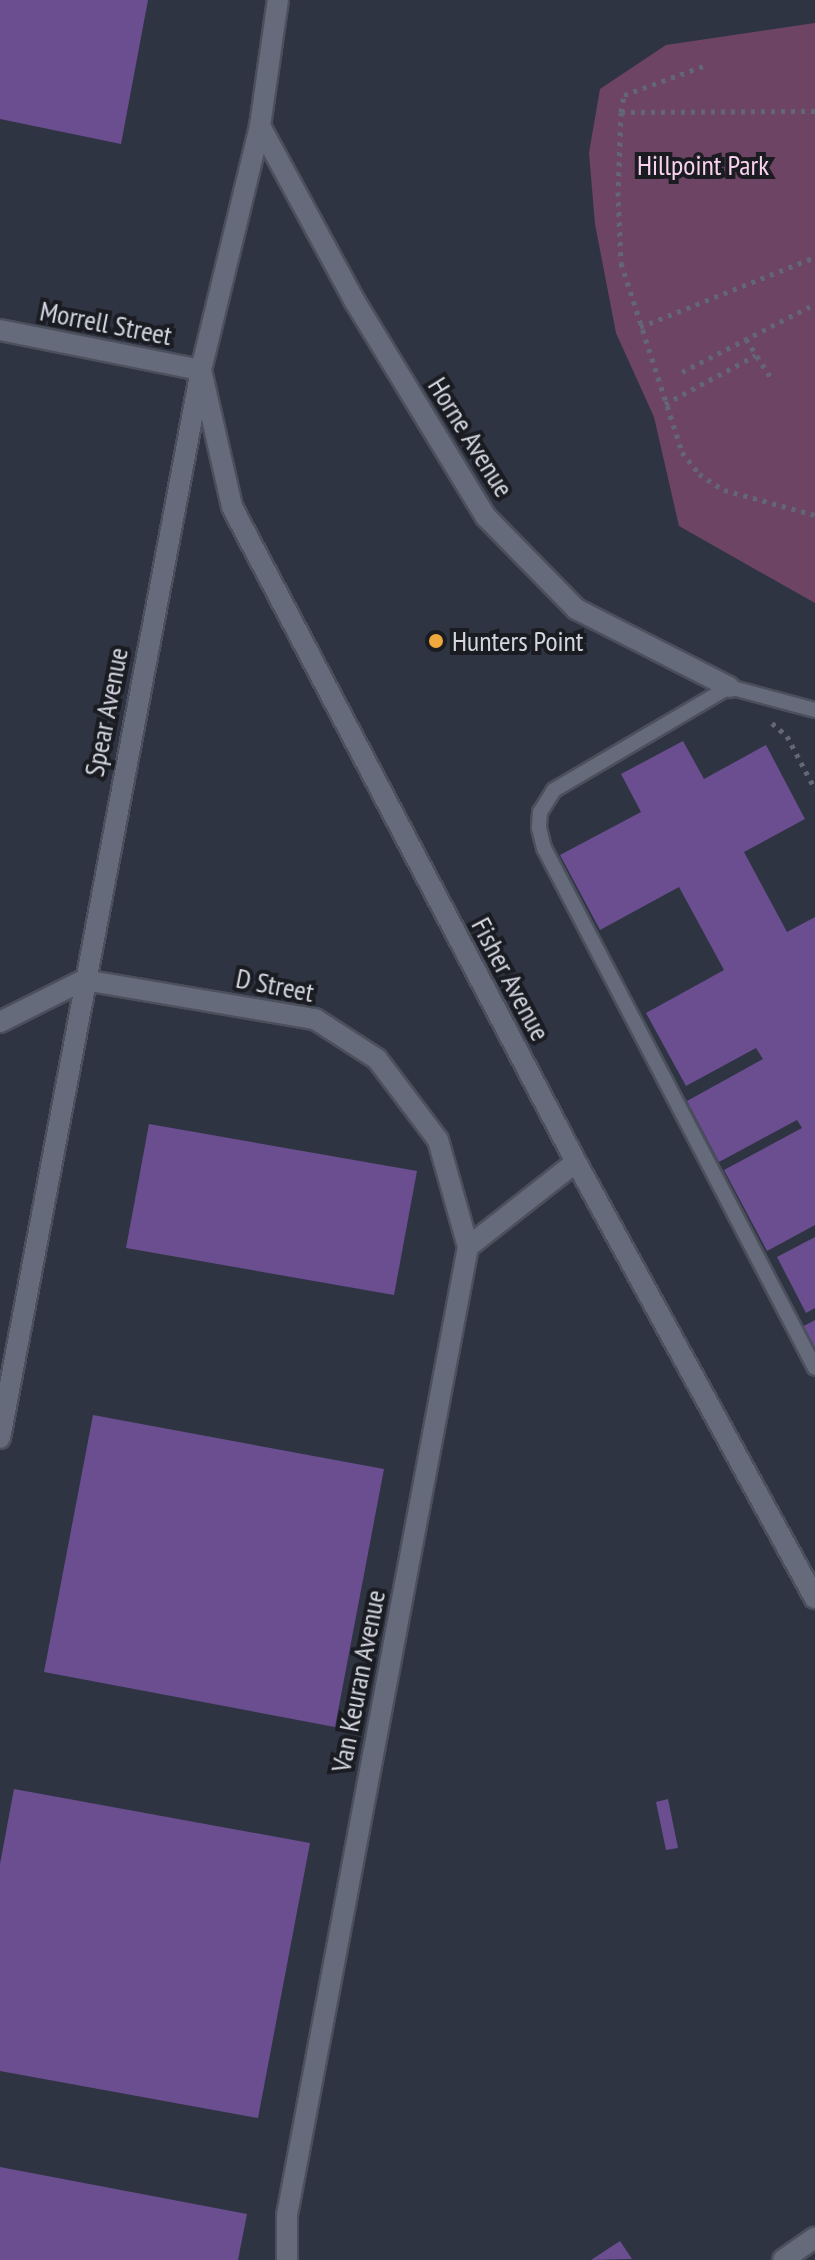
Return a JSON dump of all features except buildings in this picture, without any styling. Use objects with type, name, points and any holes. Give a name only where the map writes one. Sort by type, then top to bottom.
[{"type":"street","name":"Spear Avenue","points":[[0,1438],[201,370],[260,126],[278,0]]},
{"type":"street","name":"Horne Avenue","points":[[260,126],[354,300],[486,517],[576,609],[729,687]]},
{"type":"street","name":"Morrell Street","points":[[0,330],[201,370]]},
{"type":"street","name":"Fisher Avenue","points":[[201,370],[232,507],[576,1162],[815,1598]]},
{"type":"street","points":[[0,1022],[84,980]]},
{"type":"street","name":"D Street","points":[[84,980],[315,1019],[377,1059],[438,1140],[468,1247]]},
{"type":"street","points":[[468,1247],[576,1162]]},
{"type":"street","name":"Van Keuran Avenue","points":[[287,2260],[287,2215],[468,1247]]},
{"type":"street","points":[[785,2260],[815,2238]]},
{"type":"street","points":[[785,2260],[815,2244]]},
{"type":"lane","points":[[815,710],[729,687],[554,790],[540,812],[539,828],[544,848],[815,1368]]},
{"type":"path","points":[[706,65],[624,95],[618,192],[621,263],[682,452],[699,474],[724,490],[815,515]]},
{"type":"path","points":[[621,112],[815,111]]},
{"type":"path","points":[[640,327],[815,257]]},
{"type":"path","points":[[682,372],[815,304]]},
{"type":"path","points":[[746,339],[771,378]]},
{"type":"path","points":[[665,404],[756,355]]},
{"type":"path","points":[[764,716],[787,736],[815,789]]},
{"type":"green space","name":"Hillpoint Park","points":[[815,23],[815,603],[679,526],[654,417],[616,333],[595,224],[589,153],[600,89],[666,45]]},
{"type":"place","name":"Hunters Point","points":[[436,641]]}]
